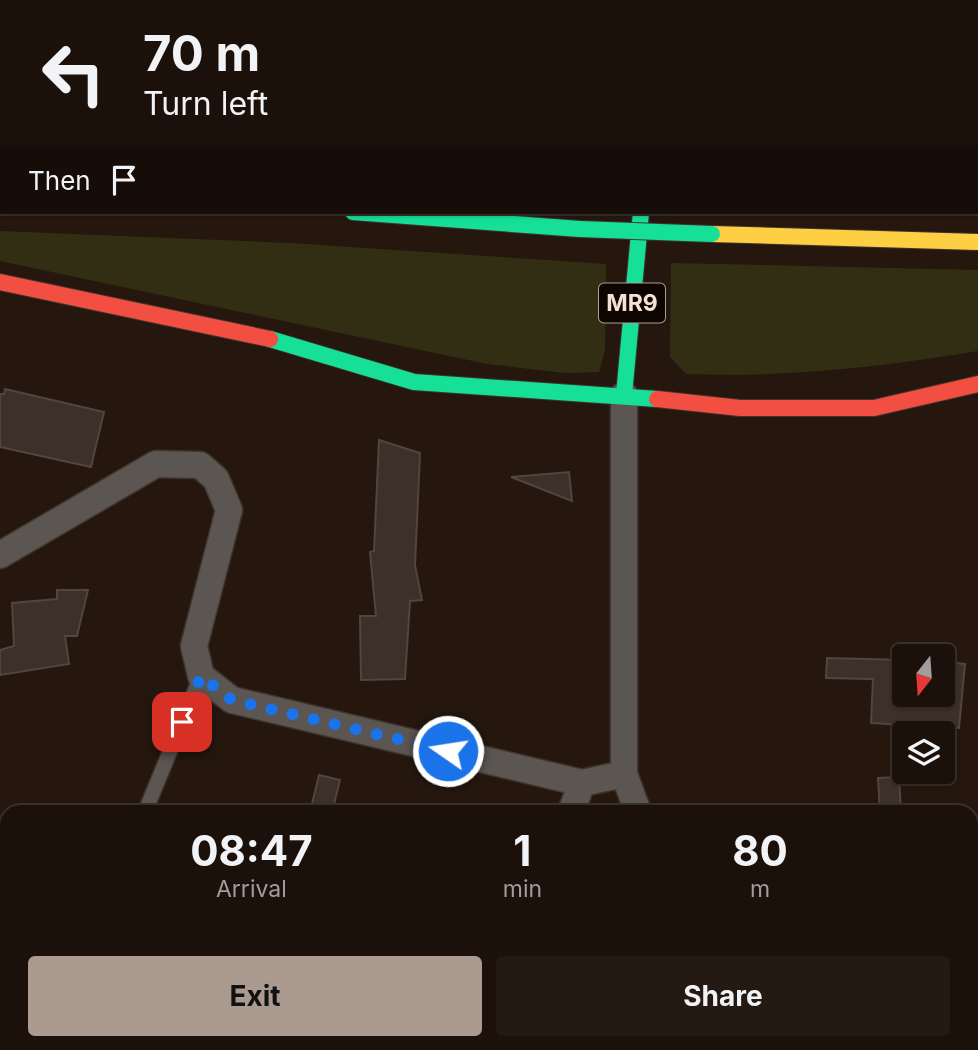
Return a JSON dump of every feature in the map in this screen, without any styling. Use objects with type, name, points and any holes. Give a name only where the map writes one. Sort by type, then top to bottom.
[{"type":"main road","points":[[379,214],[580,229],[978,242]]},
{"type":"main road","name":"MR9","points":[[624,394],[641,214]]},
{"type":"main road","points":[[0,282],[267,338],[414,382],[624,394],[740,408],[874,408],[978,384]]},
{"type":"street","points":[[624,394],[624,774],[635,805]]},
{"type":"street","points":[[0,555],[156,464],[200,465],[216,479],[229,510],[194,646],[201,676],[232,700],[582,783],[624,774]]},
{"type":"street","points":[[573,805],[582,783]]},
{"type":"lane","points":[[148,805],[201,676]]},
{"type":"shaded area","points":[[0,231],[290,243],[606,264],[605,350],[599,372],[566,373],[487,364],[0,261]]},
{"type":"shaded area","points":[[671,263],[978,270],[978,351],[906,362],[796,373],[686,374],[670,357]]},
{"type":"building","points":[[5,389],[104,412],[91,467],[0,447],[0,394],[4,394]]},
{"type":"building","points":[[379,440],[420,453],[415,565],[422,600],[410,601],[405,679],[361,680],[360,616],[376,616],[370,552],[374,551]]},
{"type":"building","points":[[569,472],[572,501],[511,477]]},
{"type":"building","points":[[57,590],[88,590],[77,636],[65,636],[69,664],[0,675],[0,650],[14,646],[12,603],[57,599]]},
{"type":"building","points":[[827,658],[892,660],[892,707],[956,707],[956,663],[965,664],[959,728],[955,728],[955,721],[871,723],[873,679],[826,678]]},
{"type":"building","points":[[319,775],[340,780],[334,805],[312,805]]},
{"type":"building","points":[[892,777],[892,784],[899,784],[901,805],[880,805],[878,778]]},
{"type":"traffic: fast","points":[[380,214],[580,229]]},
{"type":"traffic: fast","points":[[624,395],[641,214]]},
{"type":"traffic: fast","points":[[580,229],[712,234]]},
{"type":"traffic: fast","points":[[270,339],[414,382],[657,399]]},
{"type":"traffic: slow","points":[[712,234],[978,242]]},
{"type":"traffic: jam","points":[[0,282],[270,339]]},
{"type":"traffic: jam","points":[[657,399],[740,408],[874,408],[978,384]]},
{"type":"route","points":[[182,722],[201,676],[232,700],[448,751]]}]
